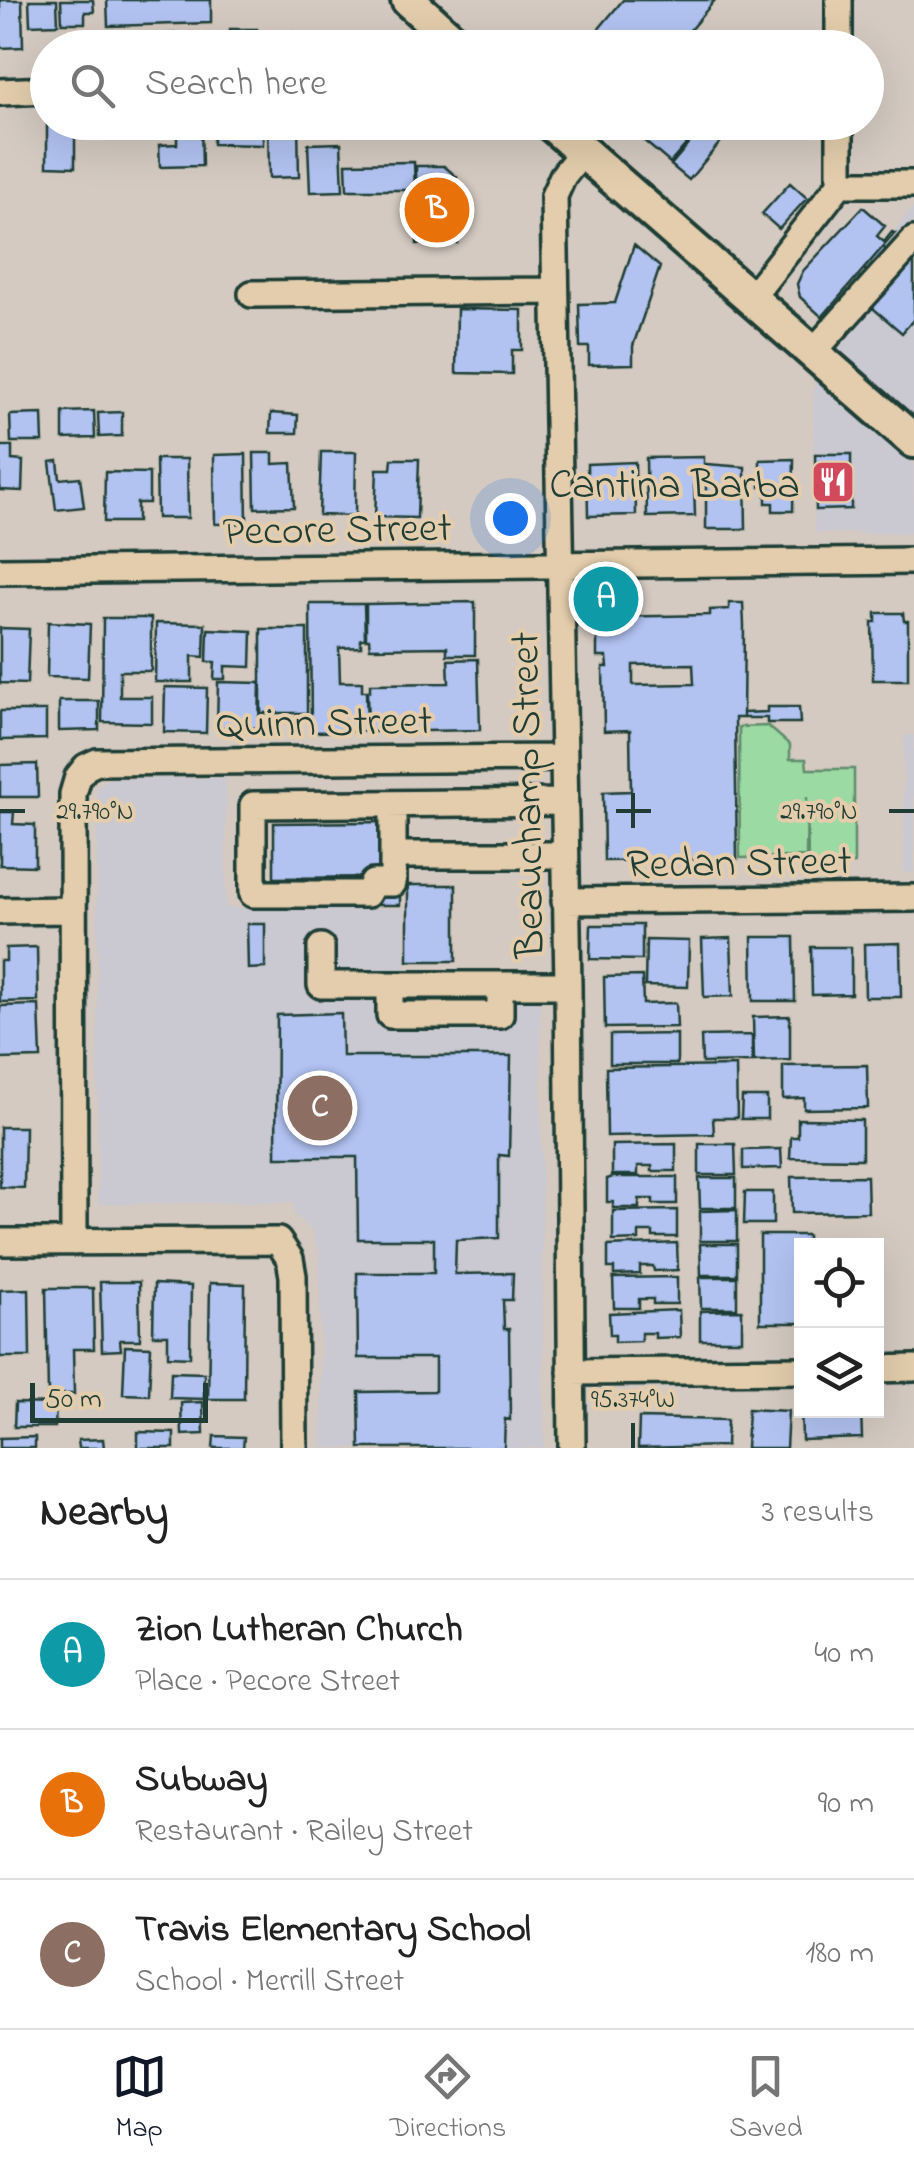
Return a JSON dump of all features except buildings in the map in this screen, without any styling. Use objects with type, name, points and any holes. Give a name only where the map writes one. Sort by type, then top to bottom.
[{"type":"main road","points":[[408,0],[441,30]]},
{"type":"main road","points":[[570,140],[914,441]]},
{"type":"street","points":[[839,0],[839,30]]},
{"type":"street","points":[[0,92],[30,91]]},
{"type":"street","points":[[750,299],[840,184],[840,140]]},
{"type":"street","name":"Beauchamp Street","points":[[572,1448],[554,196],[562,176],[583,151]]},
{"type":"street","points":[[840,184],[914,184]]},
{"type":"street","points":[[846,316],[850,290],[914,220]]},
{"type":"street","points":[[812,354],[914,240]]},
{"type":"street","points":[[252,294],[555,291]]},
{"type":"street","name":"Pecore Street","points":[[0,571],[914,562]]},
{"type":"street","name":"Quinn Street","points":[[71,910],[73,794],[86,766],[97,762],[563,758]]},
{"type":"street","points":[[393,804],[393,882],[373,883],[367,894],[253,894],[253,805],[564,802]]},
{"type":"street","points":[[393,855],[564,855]]},
{"type":"street","name":"Redan Street","points":[[565,902],[914,898]]},
{"type":"street","points":[[0,911],[71,910],[74,1242]]},
{"type":"street","points":[[321,947],[321,985],[568,984]]},
{"type":"street","points":[[0,1242],[278,1241],[293,1276],[294,1448]]},
{"type":"street","points":[[884,1369],[914,1368]]},
{"type":"street","points":[[571,1372],[794,1370]]},
{"type":"shaded area","points":[[914,206],[914,533],[815,533],[816,328]]},
{"type":"shaded area","points":[[904,735],[914,735],[914,873],[904,873]]},
{"type":"shaded area","points":[[109,778],[226,778],[226,908],[405,908],[406,971],[540,973],[544,1448],[322,1448],[319,1253],[313,1232],[294,1214],[293,1202],[98,1204],[97,787]]},
{"type":"green space","points":[[768,726],[790,745],[790,759],[806,759],[807,769],[854,769],[854,864],[808,865],[807,797],[806,857],[740,858],[739,727]]},
{"type":"place","name":"Subway","points":[[437,210]]},
{"type":"place","name":"Cantina Barba","points":[[833,482]]},
{"type":"place","name":"Zion Lutheran Church","points":[[606,599]]},
{"type":"place","name":"Travis Elementary School","points":[[320,1108]]}]
